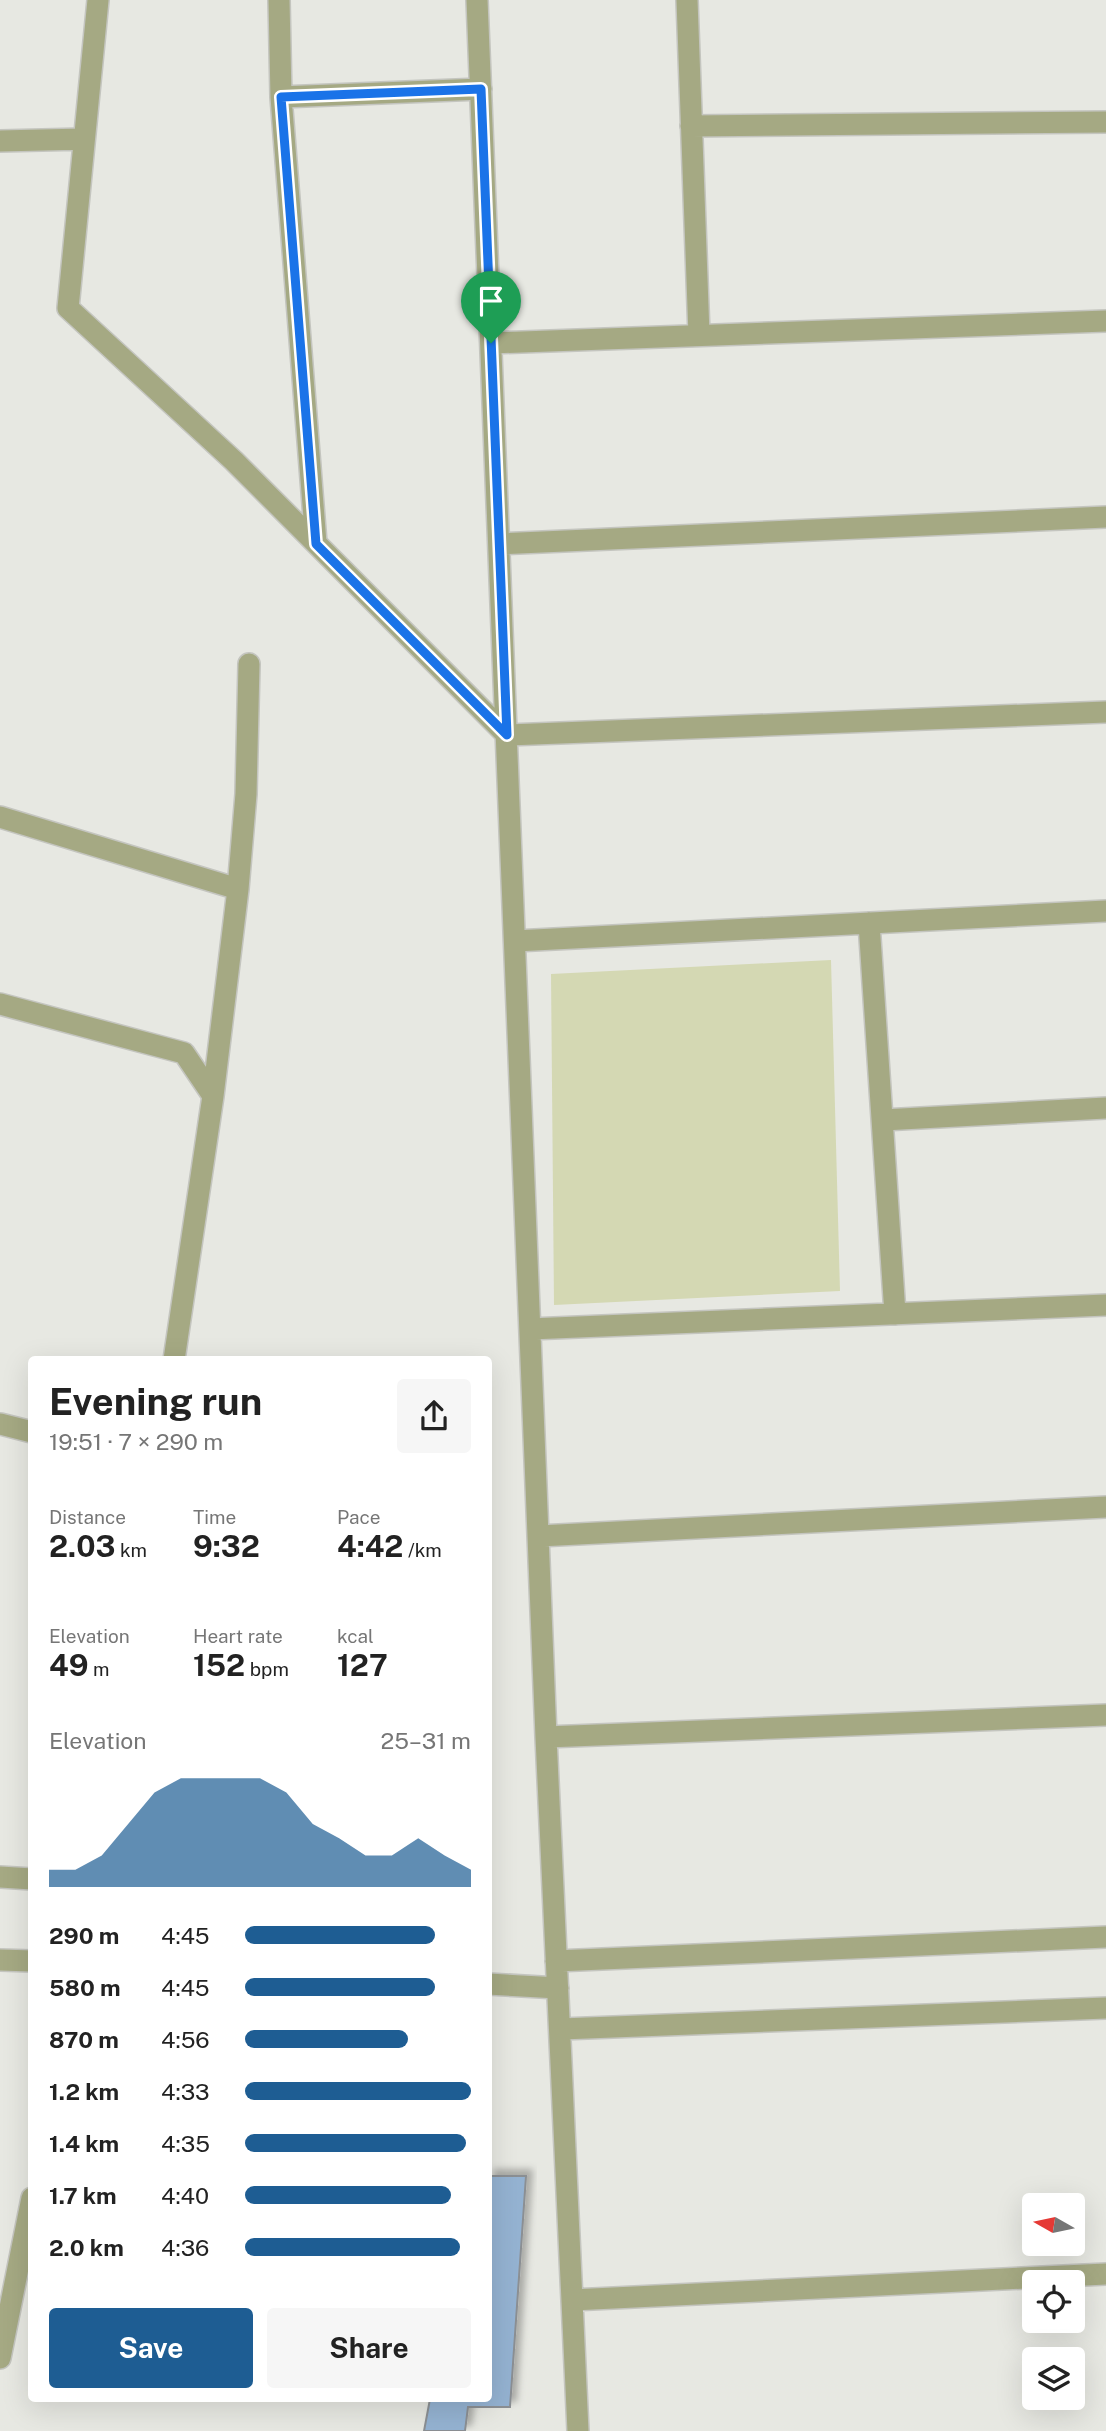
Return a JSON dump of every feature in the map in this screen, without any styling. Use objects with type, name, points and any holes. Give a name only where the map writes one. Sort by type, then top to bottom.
[{"type":"street","points":[[98,0],[68,308],[234,461],[507,735],[1106,712]]},
{"type":"street","points":[[279,0],[281,97],[316,544]]},
{"type":"street","points":[[477,0],[546,1737],[578,2431]]},
{"type":"street","points":[[687,0],[699,335]]},
{"type":"street","points":[[281,97],[481,89]]},
{"type":"street","points":[[691,126],[1106,121]]},
{"type":"street","points":[[0,141],[84,139]]},
{"type":"street","points":[[491,343],[1106,321]]},
{"type":"street","points":[[499,544],[1106,517]]},
{"type":"street","points":[[175,1356],[213,1096],[238,889],[246,794],[249,664]]},
{"type":"street","points":[[0,817],[238,889]]},
{"type":"street","points":[[515,942],[1106,911]]},
{"type":"street","points":[[869,923],[895,1314]]},
{"type":"street","points":[[0,1004],[184,1053],[213,1096]]},
{"type":"street","points":[[883,1120],[1106,1108]]},
{"type":"street","points":[[530,1329],[1106,1306]]},
{"type":"street","points":[[0,1423],[28,1431]]},
{"type":"street","points":[[538,1536],[1106,1507]]},
{"type":"street","points":[[546,1737],[1106,1716]]},
{"type":"street","points":[[0,1877],[28,1878]]},
{"type":"street","points":[[556,1961],[1106,1937]]},
{"type":"street","points":[[0,1960],[28,1961]]},
{"type":"street","points":[[492,1984],[558,1988]]},
{"type":"street","points":[[561,2029],[1106,2008]]},
{"type":"street","points":[[0,2358],[28,2218]]},
{"type":"street","points":[[572,2300],[1106,2274]]},
{"type":"green space","points":[[831,960],[840,1291],[554,1305],[551,974]]},
{"type":"building","points":[[492,2176],[526,2176],[510,2407],[468,2407],[465,2431],[424,2431],[429,2402],[492,2402]]},
{"type":"route","points":[[481,89],[491,343],[499,544],[507,735],[316,544],[281,97],[481,89]]}]
